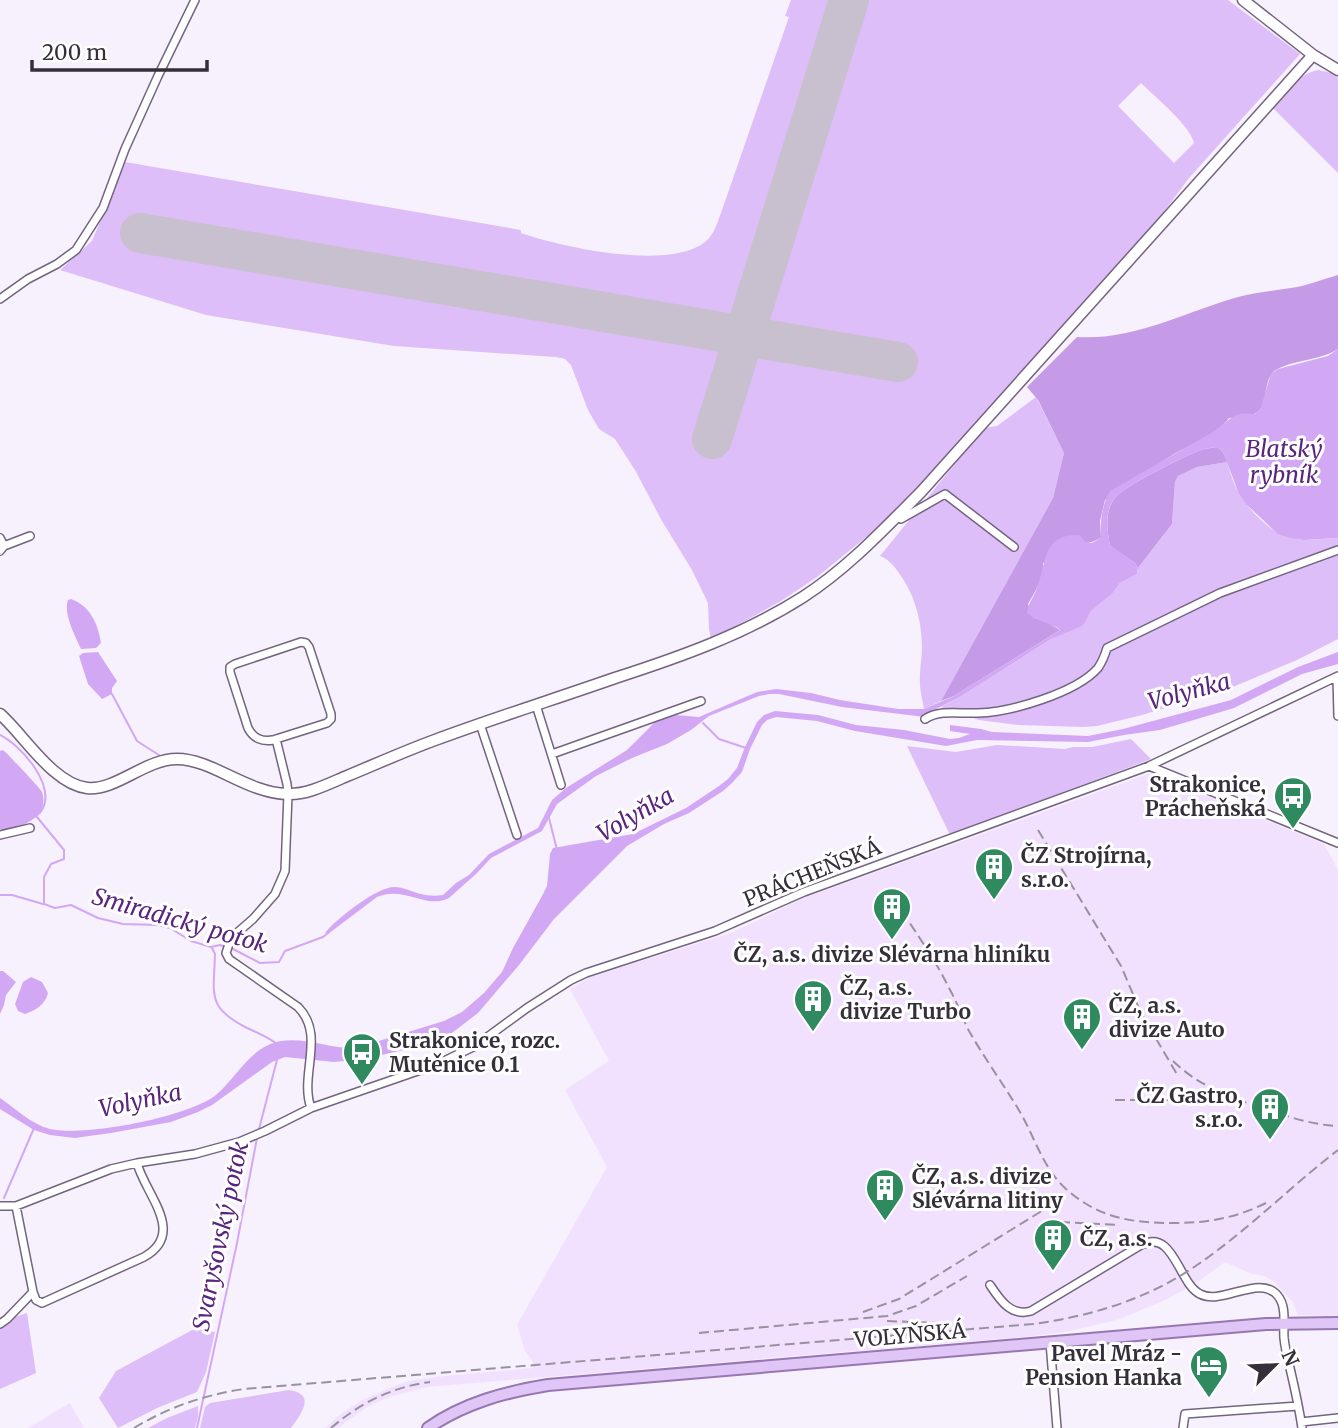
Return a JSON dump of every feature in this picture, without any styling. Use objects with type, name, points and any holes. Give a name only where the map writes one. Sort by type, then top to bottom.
[{"type":"main road","name":"VOLYŇSKÁ","points":[[429,1428],[486,1399],[556,1384],[1284,1323],[1338,1323]]},
{"type":"street","points":[[0,299],[76,250],[103,208],[125,149],[195,0]]},
{"type":"street","points":[[1243,0],[1313,55],[1338,70]]},
{"type":"street","points":[[0,714],[53,772],[87,788],[107,785],[153,764],[180,759],[203,765],[266,791],[288,794],[314,790],[432,741],[675,659],[752,627],[804,596],[855,558],[897,516],[1313,55]]},
{"type":"street","points":[[897,516],[901,519],[945,494],[1014,547]]},
{"type":"street","points":[[0,538],[2,549],[30,536]]},
{"type":"street","points":[[925,719],[934,714],[997,710],[1058,694],[1085,680],[1099,666],[1107,648],[1220,593],[1338,550]]},
{"type":"street","points":[[304,642],[309,647],[331,719],[327,723],[276,739],[261,740],[249,731],[230,670],[234,664],[304,642]]},
{"type":"street","points":[[1338,677],[1338,716]]},
{"type":"street","name":"PRÁCHEŇSKÁ","points":[[16,1206],[111,1169],[228,1146],[254,1137],[311,1108],[438,1064],[466,1051],[535,1003],[586,972],[715,932],[804,892],[1149,766],[1338,677]]},
{"type":"street","points":[[551,754],[701,701]]},
{"type":"street","points":[[536,705],[561,785]]},
{"type":"street","points":[[480,724],[517,835]]},
{"type":"street","points":[[276,739],[288,794],[285,871],[268,904],[231,939],[226,953],[229,959],[301,1009],[309,1023],[312,1037],[306,1091],[311,1108]]},
{"type":"street","points":[[1149,766],[1338,843]]},
{"type":"street","points":[[0,835],[30,828]]},
{"type":"street","points":[[0,1206],[16,1206],[33,1292],[36,1300],[42,1303],[144,1257],[153,1251],[161,1240],[164,1228],[160,1211],[137,1163]]},
{"type":"street","points":[[990,1285],[1007,1307],[1026,1313],[1141,1245],[1155,1241],[1165,1247],[1198,1293],[1213,1297],[1255,1288],[1269,1289],[1278,1296],[1284,1323],[1284,1340],[1302,1425],[1338,1418]]},
{"type":"street","points":[[0,1324],[33,1292]]},
{"type":"street","points":[[1050,1342],[1057,1428]]},
{"type":"street","points":[[1182,1428],[1185,1414],[1298,1406]]},
{"type":"shaded area","points":[[791,0],[1228,0],[1300,54],[1189,178],[1124,258],[897,512],[817,577],[781,601],[711,639],[708,603],[692,570],[615,439],[599,429],[588,410],[571,365],[565,359],[394,346],[206,315],[60,270],[92,241],[125,162],[521,230],[521,233],[539,239],[587,250],[642,256],[688,251],[705,242],[717,225],[789,17],[785,16]],"holes":[[[1141,83],[1179,120],[1194,143],[1174,163],[1118,106]]]},
{"type":"shaded area","points":[[1318,70],[1332,73],[1338,78],[1338,173],[1272,107],[1298,80]]},
{"type":"shaded area","points":[[1338,275],[1338,349],[1276,370],[1269,379],[1260,410],[1247,416],[1229,418],[1211,434],[1174,454],[1105,500],[1100,521],[1101,538],[1043,563],[1041,579],[1028,604],[1033,617],[1060,630],[954,696],[941,701],[1053,498],[1064,453],[1038,400],[1027,387],[1077,337],[1118,335],[1238,297],[1297,287]]},
{"type":"shaded area","points":[[1036,397],[1064,453],[1053,498],[941,701],[924,709],[920,684],[922,639],[917,612],[901,576],[891,563],[880,556],[984,428],[997,426]]},
{"type":"shaded area","points":[[1217,447],[1223,452],[1227,462],[1197,467],[1178,476],[1175,482],[1172,524],[1138,568],[1110,546],[1108,515],[1112,503],[1120,493],[1183,458],[1203,449]]},
{"type":"shaded area","points":[[1227,462],[1243,499],[1274,531],[1300,539],[1338,538],[1338,639],[1297,660],[1228,689],[1097,726],[1018,725],[979,720],[941,707],[1087,619],[1091,611],[1112,594],[1120,583],[1137,574],[1138,568],[1172,524],[1175,482],[1178,476],[1197,467]]},
{"type":"shaded area","points":[[1131,739],[1151,759],[950,835],[907,746],[956,752],[997,745],[1065,749]]},
{"type":"shaded area","name":"ČZ, a.s.","points":[[1151,773],[1324,844],[1338,870],[1338,1316],[1298,1315],[1293,1302],[1273,1281],[1225,1262],[1192,1286],[1163,1301],[1120,1319],[1070,1331],[427,1387],[389,1397],[367,1407],[338,1428],[325,1428],[362,1400],[399,1384],[445,1376],[533,1368],[517,1325],[607,1167],[565,1090],[609,1061],[570,989],[590,977],[731,933],[804,898]]},
{"type":"shaded area","points":[[27,1313],[36,1373],[0,1389],[0,1322]]},
{"type":"shaded area","points":[[194,1329],[215,1332],[206,1372],[197,1392],[118,1428],[99,1398],[116,1371]]},
{"type":"shaded area","points":[[289,1390],[298,1392],[305,1400],[302,1411],[291,1428],[200,1428],[205,1407],[210,1403]]},
{"type":"shaded area","points":[[70,1403],[84,1428],[28,1428]]},
{"type":"shaded area","points":[[198,1406],[195,1428],[148,1428],[167,1418]]},
{"type":"water","name":"Blatský rybník","points":[[1338,349],[1338,538],[1304,540],[1278,534],[1239,494],[1223,452],[1217,447],[1201,450],[1142,479],[1120,493],[1112,503],[1107,521],[1110,545],[1135,563],[1137,574],[1120,583],[1112,594],[1091,611],[1082,626],[1051,639],[925,717],[842,707],[779,694],[759,696],[709,716],[667,744],[596,776],[557,804],[542,831],[491,858],[449,898],[432,901],[387,894],[377,897],[328,934],[325,933],[357,905],[387,888],[398,887],[426,895],[443,895],[469,875],[489,854],[538,828],[552,800],[566,788],[627,750],[658,719],[676,715],[699,717],[757,692],[776,689],[898,709],[924,709],[954,696],[1060,630],[1027,613],[1048,551],[1058,539],[1067,536],[1079,535],[1086,542],[1092,543],[1101,538],[1102,513],[1110,491],[1213,432],[1232,417],[1255,414],[1260,410],[1271,374],[1278,369],[1328,356]]},
{"type":"water","points":[[71,599],[83,606],[95,622],[101,643],[96,648],[81,649],[68,618],[67,605]]},
{"type":"water","points":[[98,652],[117,681],[112,688],[112,694],[102,699],[88,684],[79,656],[83,653]]},
{"type":"water","points":[[1338,652],[1338,664],[1302,674],[1234,708],[1160,730],[1088,742],[977,740],[946,746],[855,731],[817,721],[776,717],[767,720],[750,749],[742,772],[732,783],[689,813],[627,846],[554,919],[478,1013],[448,1036],[364,1059],[334,1062],[285,1057],[272,1062],[198,1112],[171,1122],[111,1133],[75,1138],[50,1135],[34,1130],[0,1109],[0,1098],[36,1124],[66,1131],[111,1128],[160,1118],[183,1111],[216,1095],[245,1063],[270,1044],[291,1040],[356,1048],[444,1021],[462,1012],[484,993],[502,972],[547,886],[553,848],[633,834],[686,808],[728,779],[737,768],[757,722],[764,715],[775,711],[818,715],[856,725],[904,730],[950,739],[970,734],[950,731],[950,725],[992,732],[1088,736],[1231,700],[1298,667]]},
{"type":"water","points":[[3,750],[40,789],[43,798],[39,815],[21,826],[5,830],[0,829],[0,751]]},
{"type":"water","points":[[0,971],[16,982],[6,995],[0,1014]]},
{"type":"water","points":[[31,977],[42,982],[48,993],[40,1007],[25,1014],[18,1011],[15,1004],[23,982]]},
{"type":"waterway","points":[[112,694],[137,741],[162,757]]},
{"type":"waterway","points":[[703,723],[719,739],[746,748]]},
{"type":"waterway","name":"Smiradický potok","points":[[0,735],[18,748],[41,780],[45,803],[40,813]]},
{"type":"waterway","name":"Smiradický potok","points":[[37,817],[64,850],[64,859],[51,864],[44,877],[44,904],[55,908],[71,905],[98,918],[123,924],[158,925],[170,928],[191,941],[211,947],[226,947]]},
{"type":"waterway","points":[[549,818],[557,850]]},
{"type":"waterway","points":[[0,895],[12,895],[43,904]]},
{"type":"waterway","name":"Smiradický potok","points":[[231,948],[260,963],[279,962],[285,951],[328,933]]},
{"type":"waterway","points":[[212,948],[215,954],[214,990],[219,1006],[234,1020],[277,1044]]},
{"type":"waterway","name":"Svaryšovský potok","points":[[259,1129],[277,1060]]},
{"type":"waterway","points":[[4,1198],[34,1128]]},
{"type":"waterway","name":"Svaryšovský potok","points":[[197,1428],[257,1138]]},
{"type":"runway","points":[[712,439],[849,0]]},
{"type":"runway","points":[[140,233],[898,362]]},
{"type":"railway","points":[[1038,830],[1121,966],[1141,1013],[1178,1076]]},
{"type":"railway","points":[[902,911],[938,968],[969,1031],[1020,1112],[1045,1162],[1058,1181],[1078,1199],[1116,1217],[1174,1223],[1210,1221],[1266,1203]]},
{"type":"railway","points":[[1173,1061],[1206,1085],[1231,1097],[1295,1118],[1338,1126]]},
{"type":"railway","points":[[1115,1100],[1230,1103]]},
{"type":"railway","points":[[134,1428],[187,1403],[244,1389],[1033,1324],[1077,1316],[1139,1296],[1197,1265],[1338,1150]]},
{"type":"railway","points":[[863,1312],[899,1299],[1058,1201]]},
{"type":"railway","points":[[1060,1222],[1120,1225]]},
{"type":"railway","points":[[699,1333],[887,1316],[916,1306],[967,1276]]},
{"type":"railway","points":[[887,1321],[940,1323]]},
{"type":"railway","points":[[331,1428],[353,1411],[377,1398],[416,1384],[430,1382]]},
{"type":"place","name":"Strakonice, Prácheňská","points":[[1293,830]]},
{"type":"place","name":"ČZ Strojírna, s.r.o.","points":[[994,901]]},
{"type":"place","name":"ČZ, a.s. divize Slévárna hliníku","points":[[892,941]]},
{"type":"place","name":"ČZ, a.s. divize Turbo","points":[[813,1033]]},
{"type":"place","name":"ČZ, a.s. divize Auto","points":[[1082,1051]]},
{"type":"place","name":"Strakonice, rozc. Mutěnice 0.1","points":[[362,1086]]},
{"type":"place","name":"ČZ Gastro, s.r.o.","points":[[1270,1141]]},
{"type":"place","name":"ČZ, a.s. divize Slévárna litiny","points":[[885,1222]]},
{"type":"place","name":"ČZ, a.s.","points":[[1053,1272]]},
{"type":"place","name":"Pavel Mráz - Pension Hanka","points":[[1209,1399]]},
{"type":"water label","name":"Volyňka","points":[[1189,691]]},
{"type":"water label","name":"Volyňka","points":[[635,814]]},
{"type":"water label","name":"Volyňka","points":[[140,1100]]}]
